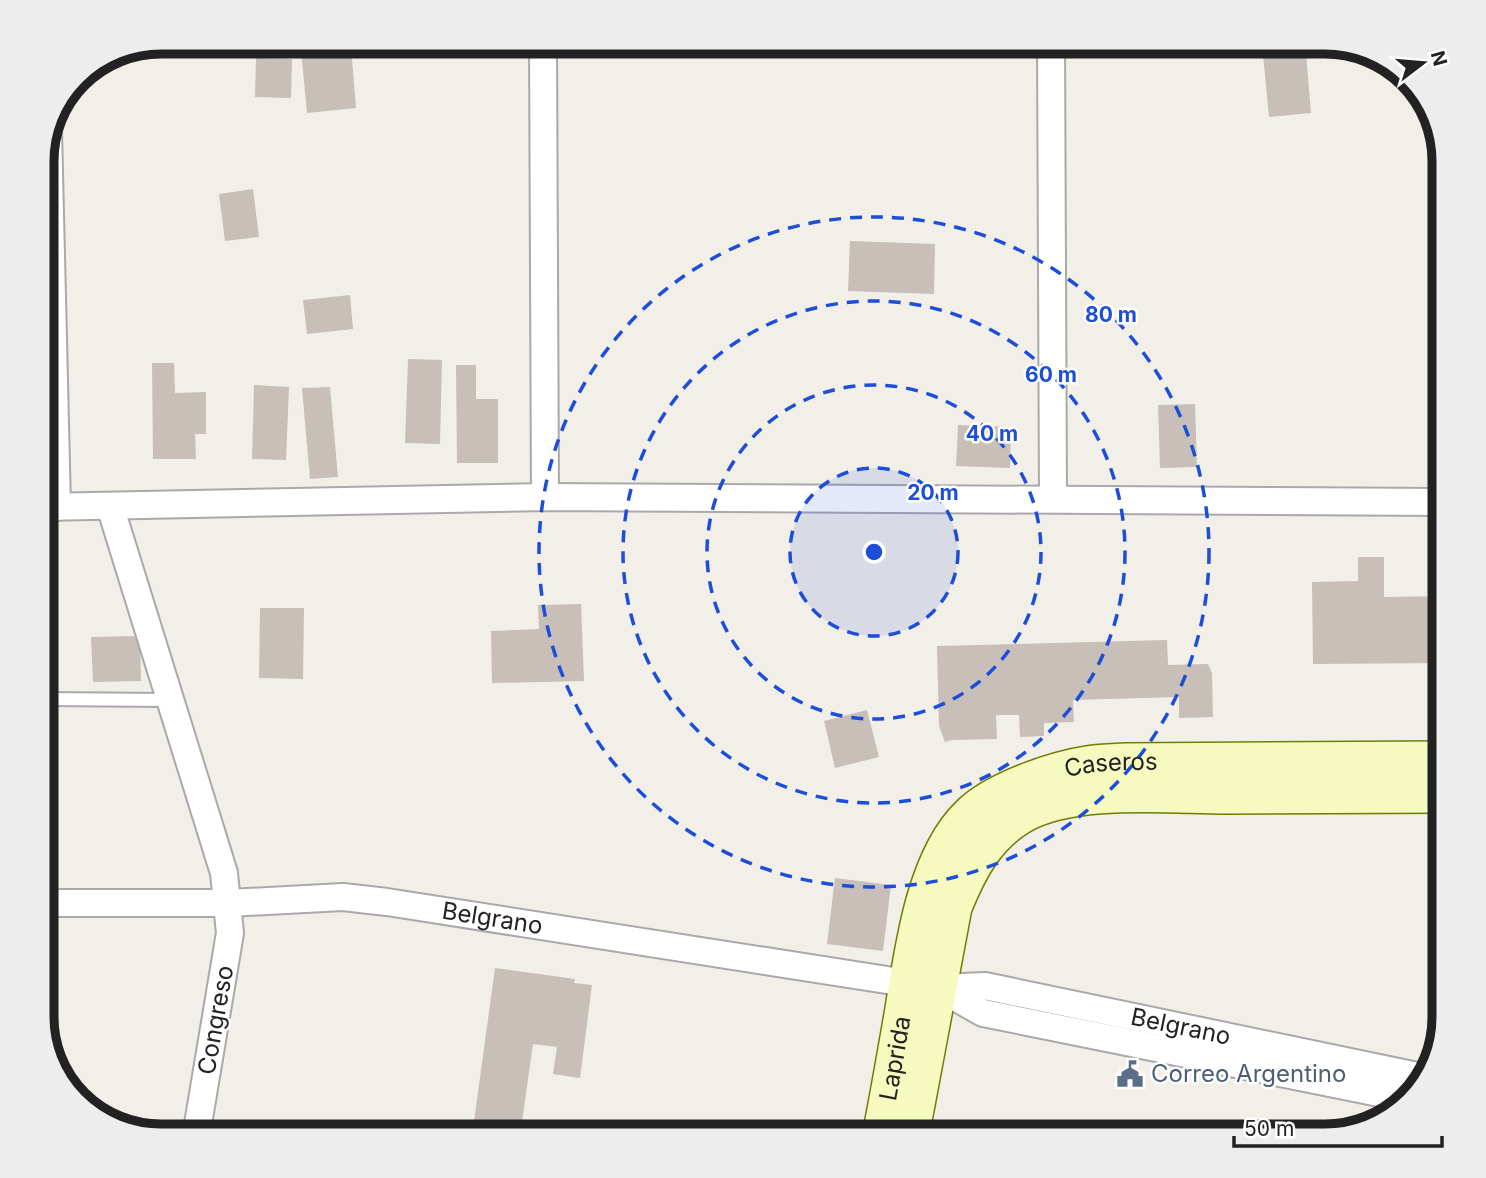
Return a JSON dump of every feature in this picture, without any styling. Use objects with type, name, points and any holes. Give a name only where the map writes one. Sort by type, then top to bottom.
[{"type":"main road","name":"Caseros","points":[[923,985],[926,898],[940,857],[954,832],[972,812],[1011,789],[1087,765],[1125,762],[1432,760]]},
{"type":"main road","name":"Caseros","points":[[923,985],[968,871],[984,847],[1004,826],[1033,810],[1052,803],[1110,795],[1432,794]]},
{"type":"main road","name":"Laprida","points":[[884,1124],[923,985]]},
{"type":"main road","name":"Laprida","points":[[912,1124],[923,985]]},
{"type":"street","points":[[543,54],[545,497]]},
{"type":"street","points":[[1051,54],[1053,498]]},
{"type":"street","points":[[54,507],[545,497],[1432,502]]},
{"type":"street","name":"Congreso","points":[[110,506],[224,873],[229,903],[230,933],[198,1124]]},
{"type":"street","name":"Belgrano","points":[[54,903],[229,903],[343,897],[387,902],[923,985],[985,986],[1413,1075]]},
{"type":"street","name":"Belgrano","points":[[923,985],[983,1013],[1396,1096]]},
{"type":"lane","points":[[54,699],[169,700]]},
{"type":"building","points":[[301,54],[352,54],[356,108],[307,113]]},
{"type":"building","points":[[1263,54],[1306,54],[1311,113],[1269,117]]},
{"type":"building","points":[[256,58],[292,59],[291,98],[255,97]]},
{"type":"building","points":[[253,189],[259,237],[225,241],[219,194]]},
{"type":"building","points":[[850,241],[935,244],[934,294],[848,291]]},
{"type":"building","points":[[350,295],[353,329],[307,334],[303,300]]},
{"type":"building","points":[[408,359],[442,360],[440,444],[405,443]]},
{"type":"building","points":[[152,363],[174,363],[175,393],[206,392],[206,434],[195,434],[196,459],[153,459]]},
{"type":"building","points":[[456,365],[476,365],[476,399],[498,399],[498,463],[457,463]]},
{"type":"building","points":[[254,385],[289,387],[286,460],[252,459]]},
{"type":"building","points":[[330,387],[338,477],[310,479],[302,388]]},
{"type":"building","points":[[1195,404],[1197,467],[1160,468],[1158,405]]},
{"type":"building","points":[[958,425],[1011,427],[1010,468],[956,466]]},
{"type":"building","points":[[1358,557],[1384,557],[1384,597],[1432,596],[1432,663],[1313,664],[1312,582],[1358,581]]},
{"type":"building","points":[[581,604],[584,681],[492,683],[491,631],[539,629],[538,605]]},
{"type":"building","points":[[260,608],[304,608],[303,679],[259,678]]},
{"type":"building","points":[[140,636],[141,681],[93,682],[91,637]]},
{"type":"building","points":[[1167,640],[1168,665],[1208,664],[1212,673],[1213,717],[1179,718],[1179,697],[1073,700],[1074,722],[1044,723],[1044,736],[1020,737],[1019,715],[996,715],[997,739],[945,742],[939,726],[937,646]]},
{"type":"building","points":[[867,710],[879,757],[835,768],[824,721]]},
{"type":"building","points":[[835,878],[891,885],[883,951],[827,944]]},
{"type":"building","points":[[495,968],[575,979],[574,983],[592,985],[580,1078],[553,1074],[557,1047],[533,1044],[522,1124],[474,1124]]},
{"type":"place","name":"Correo Argentino","points":[[1130,1074]]}]
